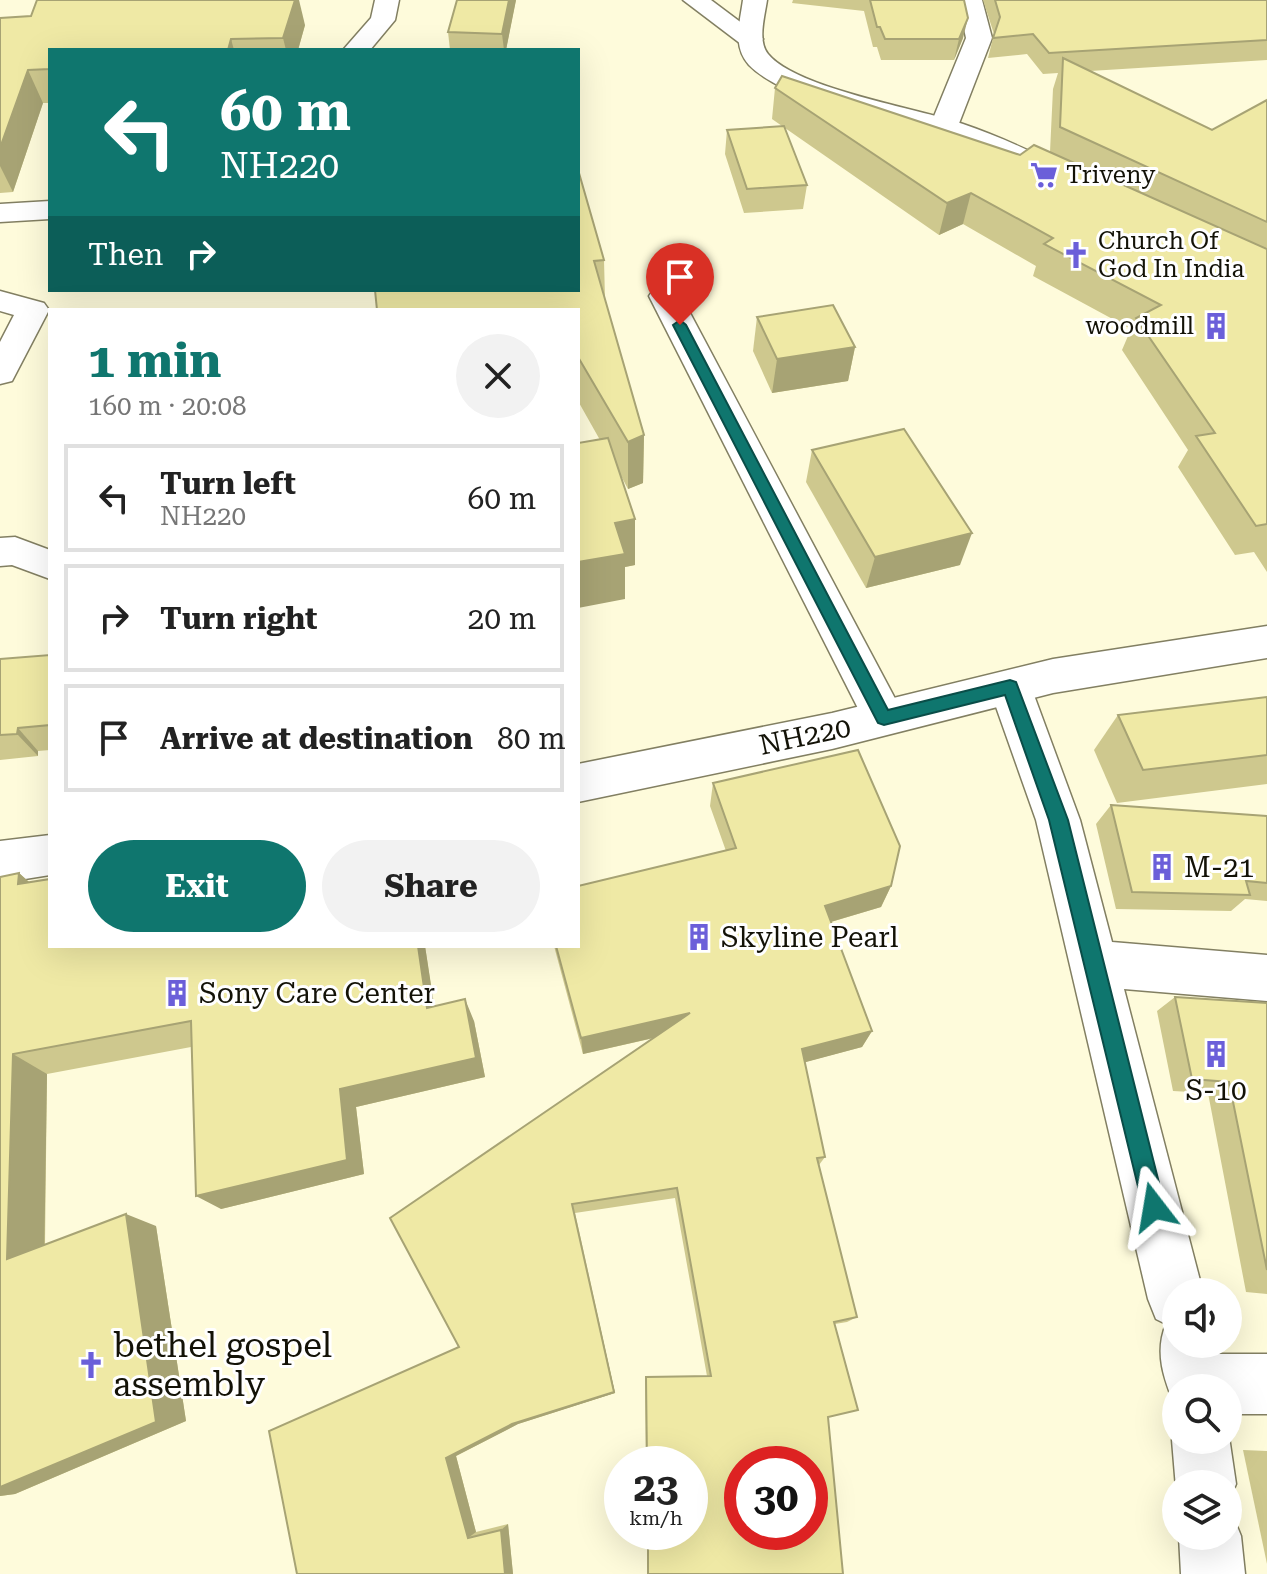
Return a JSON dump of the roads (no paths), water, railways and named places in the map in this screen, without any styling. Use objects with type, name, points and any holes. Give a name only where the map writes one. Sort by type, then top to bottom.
[{"type":"main road","points":[[358,48],[383,20],[387,0]]},
{"type":"main road","points":[[695,0],[750,39]]},
{"type":"main road","points":[[755,0],[750,39],[756,57],[779,73],[816,89],[944,126],[1071,182]]},
{"type":"main road","points":[[944,126],[979,38],[970,0]]},
{"type":"main road","points":[[0,213],[48,210]]},
{"type":"main road","points":[[665,296],[884,718]]},
{"type":"main road","points":[[0,301],[46,300]]},
{"type":"main road","points":[[0,373],[46,300]]},
{"type":"main road","points":[[0,552],[15,551],[48,564]]},
{"type":"main road","name":"NH220","points":[[580,783],[1123,663],[1267,642]]},
{"type":"main road","points":[[1010,687],[1058,820],[1171,1278]]},
{"type":"main road","points":[[0,862],[48,855]]},
{"type":"main road","points":[[1094,963],[1267,978]]},
{"type":"main road","points":[[1242,1386],[1267,1384]]},
{"type":"main road","points":[[1211,1550],[1213,1574]]},
{"type":"place","name":"Triveny","points":[[1044,175]]},
{"type":"place","name":"Church Of God In India","points":[[1076,255]]},
{"type":"place","name":"woodmill","points":[[1216,326]]},
{"type":"place","name":"M-21","points":[[1162,867]]},
{"type":"place","name":"Skyline Pearl","points":[[699,937]]},
{"type":"place","name":"Sony Care Center","points":[[177,993]]},
{"type":"place","name":"S-10","points":[[1216,1054]]},
{"type":"place","name":"bethel gospel assembly","points":[[91,1365]]}]
